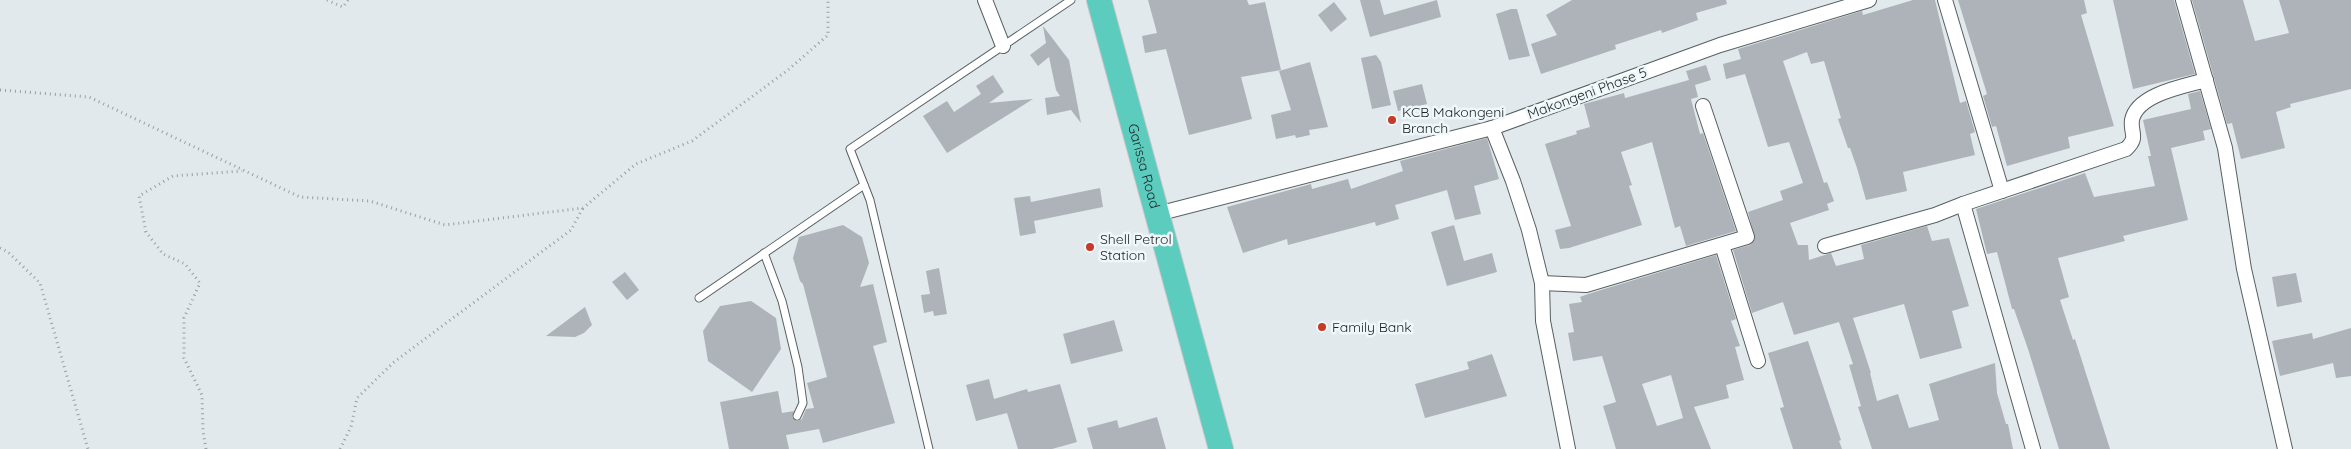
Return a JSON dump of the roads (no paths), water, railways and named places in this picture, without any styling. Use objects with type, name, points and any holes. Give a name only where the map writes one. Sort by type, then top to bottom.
[{"type":"highway","name":"Garissa Road","points":[[1099,0],[1221,449]]},
{"type":"street","points":[[985,0],[1003,46]]},
{"type":"street","name":"Makongeni Phase 5","points":[[1157,214],[1492,128],[1720,44],[1869,0]]},
{"type":"street","points":[[1945,0],[2002,191]]},
{"type":"street","points":[[2183,0],[2224,148],[2244,269],[2285,449]]},
{"type":"street","points":[[1825,246],[1935,215],[2126,149],[2131,144],[2135,134],[2132,122],[2135,113],[2142,106],[2157,94],[2206,80]]},
{"type":"street","points":[[1542,283],[1586,286],[1747,237],[1703,106]]},
{"type":"street","points":[[1492,128],[1513,181],[1529,230],[1542,283],[1543,321],[1568,449]]},
{"type":"street","points":[[1963,204],[2033,449]]},
{"type":"street","points":[[1722,245],[1758,361]]},
{"type":"lane","points":[[929,449],[870,200],[850,149],[1071,0]]},
{"type":"lane","points":[[699,298],[864,185]]},
{"type":"lane","points":[[764,253],[782,301],[798,367],[803,403],[797,416]]},
{"type":"place","name":"KCB Makongeni Branch","points":[[1392,120]]},
{"type":"place","name":"Shell Petrol Station","points":[[1090,247]]},
{"type":"place","name":"Family Bank","points":[[1322,327]]}]
